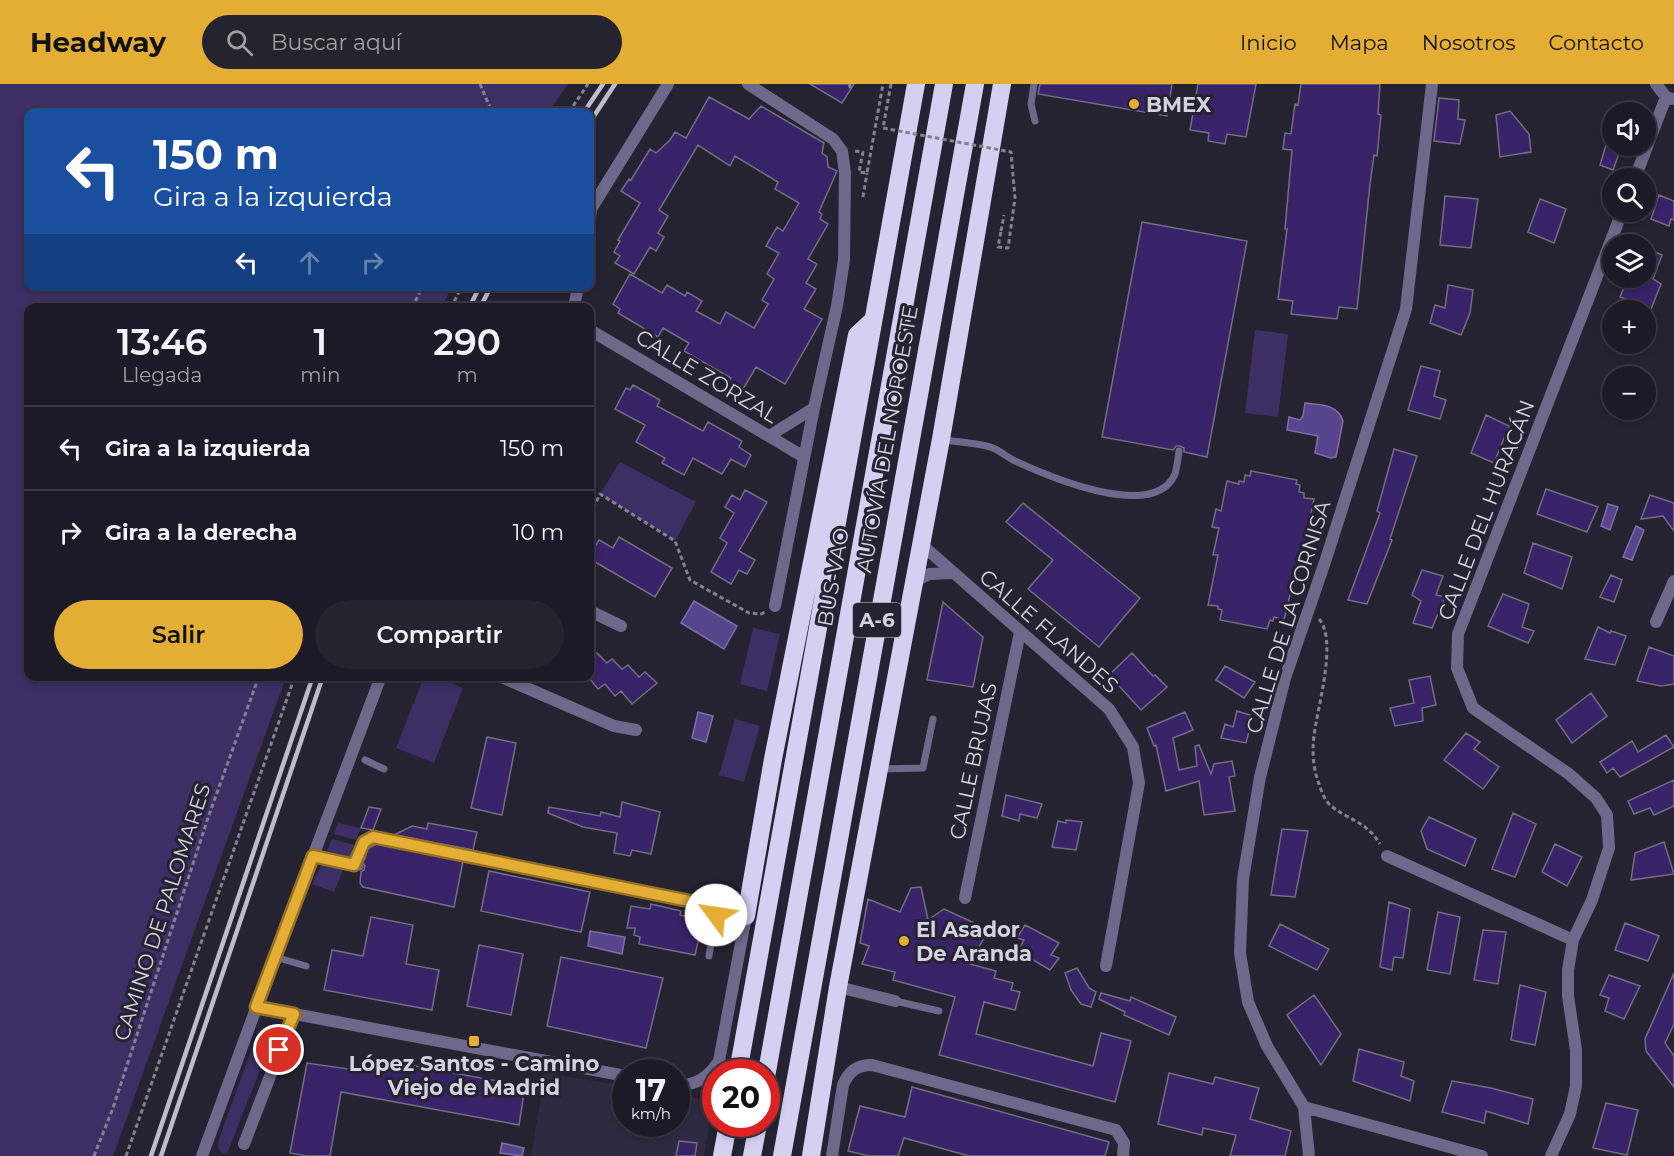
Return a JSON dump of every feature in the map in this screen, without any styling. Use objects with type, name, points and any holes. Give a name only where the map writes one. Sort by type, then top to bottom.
[{"type":"highway","name":"AUTOVÍA DEL NOROESTE","points":[[740,1059],[916,84]]},
{"type":"highway","name":"BUS-VAO","points":[[769,1059],[944,84]]},
{"type":"highway","name":"AUTOVÍA DEL NOROESTE","points":[[782,1156],[975,84]]},
{"type":"highway","points":[[810,1156],[838,987],[880,769],[1002,90]]},
{"type":"highway","points":[[746,916],[776,748],[857,335],[873,321]]},
{"type":"highway","points":[[722,1156],[726,1137]]},
{"type":"highway","points":[[752,1156],[756,1137]]},
{"type":"street","points":[[594,204],[668,84]]},
{"type":"street","points":[[748,84],[833,139],[842,151],[845,171],[844,260],[837,306],[814,408],[775,606]]},
{"type":"street","name":"CALLE DE LA CORNISA","points":[[1309,1156],[1304,1107],[1267,1046],[1248,1002],[1240,953],[1243,879],[1260,777],[1285,678],[1406,309],[1432,84]]},
{"type":"street","points":[[1639,168],[1670,98],[1656,84]]},
{"type":"street","name":"CALLE DEL HURACÁN","points":[[1551,1156],[1570,1114],[1576,1086],[1576,1050],[1568,979],[1573,940],[1592,900],[1609,848],[1607,815],[1596,798],[1569,774],[1473,708],[1457,668],[1458,634],[1618,222]]},
{"type":"street","name":"CALLE ZORZAL","points":[[594,332],[804,457]]},
{"type":"street","points":[[770,436],[814,408]]},
{"type":"street","name":"CALLE FLANDES","points":[[921,544],[1109,709],[1133,747],[1139,783],[1106,966]]},
{"type":"street","name":"CALLE FLANDES","points":[[914,582],[929,574],[952,573]]},
{"type":"street","points":[[1656,622],[1674,581]]},
{"type":"street","points":[[594,613],[621,626]]},
{"type":"street","name":"CALLE BRUJAS","points":[[965,898],[1020,632]]},
{"type":"street","points":[[202,1156],[379,681]]},
{"type":"street","points":[[510,681],[614,726],[636,730]]},
{"type":"street","points":[[1387,856],[1573,940]]},
{"type":"street","points":[[690,1085],[699,1082],[714,1069],[719,1060],[746,916]]},
{"type":"street","points":[[838,987],[896,1001]]},
{"type":"street","points":[[256,1007],[612,1073]]},
{"type":"street","points":[[244,1144],[294,1014]]},
{"type":"street","points":[[832,1156],[843,1084],[847,1076],[857,1068],[872,1065],[1116,1130],[1124,1143],[1123,1156]]},
{"type":"street","points":[[1304,1107],[1482,1156]]},
{"type":"lane","points":[[1034,84],[1030,104],[1035,120]]},
{"type":"lane","points":[[940,439],[992,448],[1063,481],[1122,496],[1150,495],[1164,486],[1174,476],[1179,451]]},
{"type":"lane","points":[[880,769],[923,768],[933,719]]},
{"type":"lane","points":[[365,760],[384,768]]},
{"type":"lane","points":[[313,856],[357,866],[364,842],[373,837],[714,906],[716,915],[709,956]]},
{"type":"lane","points":[[716,915],[746,916]]},
{"type":"lane","points":[[275,957],[306,966]]},
{"type":"lane","points":[[896,1001],[939,1011]]},
{"type":"path","points":[[480,84],[490,108]]},
{"type":"path","points":[[572,108],[588,84]]},
{"type":"path","points":[[849,84],[851,89]]},
{"type":"path","points":[[863,197],[883,84]]},
{"type":"path","points":[[891,84],[883,128],[1011,152],[1015,198],[1008,248],[998,247],[1004,215]]},
{"type":"path","points":[[842,151],[863,152],[859,172],[867,173]]},
{"type":"path","points":[[594,507],[600,494],[675,541],[690,580],[748,613],[761,614],[775,606]]},
{"type":"path","points":[[1309,608],[1323,623],[1328,642],[1323,692],[1314,737],[1313,765],[1318,783],[1329,805],[1372,832],[1387,856]]},
{"type":"path","name":"CAMINO DE PALOMARES","points":[[94,1156],[113,1108],[209,815],[257,681]]},
{"type":"path","points":[[126,1156],[293,681]]},
{"type":"shaded area","points":[[0,84],[568,84],[551,108],[24,108],[24,291],[450,291],[444,303],[24,303],[24,681],[285,681],[113,1156],[0,1156]]},
{"type":"shaded area","points":[[1255,330],[1288,334],[1278,417],[1245,413]]},
{"type":"shaded area","points":[[1305,403],[1328,406],[1341,415],[1343,421],[1336,457],[1331,458],[1315,453],[1318,436],[1287,430],[1289,417],[1300,420],[1303,416]]},
{"type":"shaded area","points":[[620,462],[696,502],[675,541],[600,494]]},
{"type":"shaded area","points":[[1608,504],[1618,507],[1610,530],[1601,526]]},
{"type":"shaded area","points":[[1636,526],[1644,530],[1632,560],[1623,557]]},
{"type":"shaded area","points":[[694,601],[737,626],[724,649],[681,623]]},
{"type":"shaded area","points":[[753,628],[780,634],[767,691],[740,684]]},
{"type":"shaded area","points":[[422,681],[446,681],[463,688],[434,763],[396,748]]},
{"type":"shaded area","points":[[698,712],[713,716],[706,742],[692,738]]},
{"type":"shaded area","points":[[735,719],[760,726],[744,782],[719,775]]},
{"type":"shaded area","points":[[338,823],[361,828],[356,840],[334,834]]},
{"type":"shaded area","points":[[332,839],[354,845],[349,857],[327,851]]},
{"type":"shaded area","points":[[322,864],[343,870],[334,892],[312,884]]},
{"type":"shaded area","points":[[590,931],[625,937],[622,954],[588,946]]},
{"type":"shaded area","points":[[277,1027],[227,1154],[222,1153],[218,1148],[219,1139],[258,1032],[263,1028]]},
{"type":"shaded area","points":[[545,1073],[612,1084],[612,1137],[690,1137],[690,1097],[702,1099],[702,1137],[707,1137],[704,1156],[531,1156]]},
{"type":"shaded area","points":[[502,1143],[524,1148],[522,1156],[500,1153]]},
{"type":"building","points":[[810,84],[854,84],[842,103]]},
{"type":"building","name":"BMEX","points":[[1040,84],[1172,84],[1167,116],[1038,94]]},
{"type":"building","points":[[1198,84],[1256,84],[1246,137],[1227,134],[1225,144],[1208,141],[1209,133],[1190,130]]},
{"type":"building","points":[[1301,84],[1380,84],[1378,114],[1381,115],[1377,156],[1374,155],[1370,184],[1357,309],[1339,307],[1337,319],[1291,314],[1293,301],[1278,299],[1287,229],[1285,229],[1292,150],[1283,149],[1285,133],[1291,134],[1295,104],[1298,105]]},
{"type":"building","points":[[709,97],[749,119],[761,106],[824,143],[822,153],[827,157],[828,167],[837,171],[819,212],[822,214],[820,219],[828,224],[808,259],[817,264],[806,283],[816,289],[804,309],[822,319],[785,384],[756,367],[742,391],[728,383],[731,378],[684,351],[689,343],[663,328],[658,337],[618,313],[620,309],[613,304],[630,274],[662,293],[667,285],[685,296],[687,292],[702,301],[696,311],[720,324],[726,312],[754,328],[768,304],[762,300],[774,279],[767,274],[779,253],[766,246],[777,227],[783,231],[799,203],[775,189],[778,182],[735,156],[730,166],[698,145],[659,210],[668,216],[658,233],[664,237],[656,251],[650,247],[634,274],[615,263],[620,256],[614,252],[620,241],[618,240],[640,203],[621,191],[629,179],[631,180],[650,149],[656,153],[675,132],[686,138]]},
{"type":"building","points":[[1439,98],[1459,100],[1458,119],[1465,120],[1460,144],[1434,141]]},
{"type":"building","points":[[1510,111],[1529,134],[1531,152],[1500,157],[1496,115]]},
{"type":"building","points":[[1603,156],[1618,156],[1614,168],[1600,165]]},
{"type":"building","points":[[1659,195],[1674,201],[1674,220],[1671,219],[1669,226],[1656,221],[1656,204]]},
{"type":"building","points":[[1445,196],[1478,199],[1471,248],[1440,245]]},
{"type":"building","points":[[1540,199],[1566,209],[1554,243],[1528,232]]},
{"type":"building","points":[[1142,222],[1247,241],[1207,457],[1184,452],[1184,448],[1180,446],[1176,446],[1173,450],[1102,437]]},
{"type":"building","points":[[1656,252],[1662,255],[1656,271]]},
{"type":"building","points":[[1656,281],[1661,284],[1655,300],[1628,300],[1620,297],[1624,288],[1656,288]]},
{"type":"building","points":[[1448,285],[1473,290],[1470,313],[1461,335],[1430,323],[1435,305],[1445,308]]},
{"type":"building","points":[[1421,366],[1440,371],[1434,396],[1446,400],[1440,419],[1408,410]]},
{"type":"building","points":[[633,385],[660,400],[657,406],[703,431],[708,422],[742,441],[739,447],[751,455],[745,467],[731,459],[722,474],[693,458],[684,475],[662,463],[665,458],[636,442],[645,425],[615,409],[626,388],[630,390]]},
{"type":"building","points":[[1486,415],[1509,426],[1494,463],[1471,453]]},
{"type":"building","points":[[1394,449],[1417,456],[1390,539],[1392,540],[1367,604],[1348,600],[1380,513],[1377,511]]},
{"type":"building","points":[[1251,471],[1297,480],[1296,484],[1300,485],[1299,492],[1304,493],[1304,498],[1314,499],[1308,528],[1314,529],[1310,545],[1305,545],[1299,571],[1296,570],[1284,620],[1274,617],[1273,621],[1270,620],[1267,629],[1220,620],[1222,610],[1218,609],[1218,606],[1208,605],[1218,555],[1213,555],[1219,528],[1212,527],[1216,509],[1221,511],[1227,481],[1239,484],[1239,481],[1244,482],[1245,475],[1250,476]]},
{"type":"building","points":[[1546,489],[1598,507],[1587,532],[1537,514]]},
{"type":"building","points":[[745,490],[767,502],[739,551],[755,560],[747,574],[739,570],[731,584],[711,572],[727,543],[720,538],[734,513],[725,507],[732,495],[740,500]]},
{"type":"building","points":[[1650,495],[1674,503],[1674,531],[1663,516],[1641,519]]},
{"type":"building","points":[[1023,503],[1140,598],[1099,647],[1028,589],[1053,560],[1006,522]]},
{"type":"building","points":[[619,537],[672,568],[655,597],[594,561],[594,544],[596,545],[599,540],[613,548]]},
{"type":"building","points":[[1533,543],[1572,557],[1562,589],[1524,573]]},
{"type":"building","points":[[1422,570],[1443,576],[1436,595],[1445,597],[1432,628],[1413,623],[1421,601],[1412,595]]},
{"type":"building","points":[[1611,575],[1622,580],[1614,602],[1600,597]]},
{"type":"building","points":[[1503,594],[1529,604],[1522,627],[1534,631],[1528,643],[1488,626]]},
{"type":"building","points":[[943,602],[983,637],[973,687],[927,680]]},
{"type":"building","points":[[1598,627],[1610,633],[1611,631],[1626,636],[1615,665],[1585,659]]},
{"type":"building","points":[[1649,647],[1674,656],[1674,684],[1661,686],[1637,681]]},
{"type":"building","points":[[597,653],[607,663],[612,659],[622,669],[628,665],[639,677],[645,672],[657,683],[632,704],[621,691],[615,696],[605,684],[598,689],[592,681],[594,681],[594,655]]},
{"type":"building","points":[[1132,653],[1153,676],[1155,675],[1167,687],[1141,710],[1109,675]]},
{"type":"building","points":[[1225,666],[1255,682],[1244,698],[1216,680]]},
{"type":"building","points":[[1430,676],[1436,705],[1422,708],[1423,721],[1395,726],[1390,708],[1414,703],[1409,680]]},
{"type":"building","points":[[1591,693],[1607,716],[1572,743],[1556,720]]},
{"type":"building","points":[[1237,711],[1253,716],[1246,743],[1221,738],[1225,724],[1233,727]]},
{"type":"building","points":[[1185,712],[1193,730],[1173,738],[1179,770],[1197,766],[1195,746],[1199,745],[1211,774],[1214,764],[1232,761],[1235,776],[1229,777],[1235,811],[1204,815],[1199,781],[1166,791],[1156,745],[1154,746],[1147,728]]},
{"type":"building","points":[[1466,733],[1480,742],[1474,749],[1499,767],[1483,789],[1444,760]]},
{"type":"building","points":[[1666,735],[1674,747],[1620,777],[1613,768],[1607,773],[1600,762],[1632,741],[1638,752]]},
{"type":"building","points":[[487,737],[516,743],[502,815],[471,808]]},
{"type":"building","points":[[1674,780],[1674,806],[1654,815],[1650,808],[1634,814],[1628,801]]},
{"type":"building","points":[[1006,795],[1042,804],[1037,818],[1020,814],[1019,821],[1002,816]]},
{"type":"building","points":[[622,802],[660,812],[651,854],[632,850],[630,856],[614,853],[617,833],[583,827],[548,813],[549,807],[600,816],[601,812],[620,817]]},
{"type":"building","points":[[369,807],[381,809],[373,830],[361,828]]},
{"type":"building","points":[[1513,813],[1536,824],[1515,877],[1492,869]]},
{"type":"building","points":[[1429,817],[1476,839],[1465,866],[1427,849],[1421,831]]},
{"type":"building","points":[[1066,820],[1082,822],[1076,850],[1052,847],[1058,821],[1066,823]]},
{"type":"building","points":[[428,823],[477,832],[473,850],[394,835],[412,826],[427,829]]},
{"type":"building","points":[[1282,829],[1308,831],[1295,897],[1271,895]]},
{"type":"building","points":[[1664,842],[1674,874],[1631,880],[1635,853]]},
{"type":"building","points":[[377,844],[463,861],[454,907],[363,887],[360,883],[361,872],[365,866],[362,862],[367,849]]},
{"type":"building","points":[[1555,844],[1582,857],[1567,886],[1542,872]]},
{"type":"building","points":[[489,871],[590,892],[581,932],[481,911]]},
{"type":"building","points":[[921,887],[928,920],[944,909],[981,926],[981,929],[987,932],[970,964],[996,971],[994,978],[1013,983],[1011,990],[1020,992],[1015,1010],[984,1002],[976,1034],[1093,1066],[1101,1033],[1131,1041],[1115,1102],[939,1055],[955,997],[893,980],[895,972],[862,964],[869,946],[860,943],[868,899],[900,912],[911,888]]},
{"type":"building","points":[[1389,902],[1410,909],[1403,958],[1394,957],[1392,970],[1380,967]]},
{"type":"building","points":[[651,904],[681,911],[680,915],[703,920],[695,955],[639,944],[640,937],[634,935],[635,928],[627,928],[631,906],[650,909]]},
{"type":"building","points":[[1438,912],[1460,917],[1450,974],[1427,970]]},
{"type":"building","points":[[371,917],[413,925],[406,964],[439,970],[432,1010],[324,990],[332,950],[363,956]]},
{"type":"building","points":[[1625,923],[1659,936],[1648,961],[1615,950]]},
{"type":"building","points":[[1280,924],[1329,949],[1317,970],[1269,946]]},
{"type":"building","points":[[1025,925],[1059,943],[1051,955],[1059,958],[1050,970],[1018,951],[1024,940],[1017,938]]},
{"type":"building","points":[[1483,930],[1506,932],[1498,984],[1474,980]]},
{"type":"building","points":[[479,945],[523,954],[511,1015],[467,1006]]},
{"type":"building","points":[[561,957],[663,978],[646,1048],[547,1026]]},
{"type":"building","points":[[1077,968],[1089,988],[1096,992],[1091,1007],[1081,1004],[1071,990],[1065,973]]},
{"type":"building","points":[[1674,973],[1674,1024],[1665,1043],[1674,1056],[1674,1087],[1646,1051],[1645,1039]]},
{"type":"building","points":[[1609,975],[1640,986],[1624,1019],[1605,1011],[1609,998],[1600,995]]},
{"type":"building","points":[[1520,985],[1546,992],[1535,1045],[1511,1040]]},
{"type":"building","points":[[1101,993],[1130,1001],[1131,997],[1176,1017],[1169,1035],[1124,1015],[1125,1012],[1099,999]]},
{"type":"building","points":[[1314,995],[1341,1034],[1321,1065],[1287,1015]]},
{"type":"building","points":[[1359,1049],[1404,1062],[1401,1076],[1414,1081],[1410,1101],[1353,1081]]},
{"type":"building","points":[[371,1058],[525,1086],[519,1125],[341,1092],[330,1156],[290,1153],[307,1063],[369,1072]]},
{"type":"building","points":[[1169,1073],[1213,1084],[1215,1077],[1259,1088],[1250,1119],[1291,1131],[1285,1156],[1230,1156],[1236,1135],[1203,1128],[1202,1135],[1158,1124]]},
{"type":"building","points":[[1452,1081],[1533,1099],[1528,1124],[1486,1111],[1484,1123],[1442,1112]]},
{"type":"building","points":[[912,1087],[1109,1142],[1105,1156],[969,1156],[904,1138],[898,1156],[869,1156],[848,1151],[860,1106],[905,1117]]},
{"type":"building","points":[[1606,1103],[1638,1110],[1627,1155],[1593,1148]]},
{"type":"building","points":[[679,1141],[697,1143],[695,1156],[676,1156]]},
{"type":"railway","points":[[587,108],[603,84]]},
{"type":"railway","points":[[594,116],[615,84]]},
{"type":"railway","points":[[472,303],[478,291]]},
{"type":"railway","points":[[482,303],[488,291]]},
{"type":"railway","points":[[151,1156],[311,681]]},
{"type":"railway","points":[[161,1156],[321,681]]},
{"type":"place","name":"BMEX","points":[[1134,104]]},
{"type":"place","name":"El Asador De Aranda","points":[[904,941]]},
{"type":"place","name":"López Santos - Camino Viejo de Madrid","points":[[474,1041]]},
{"type":"route","points":[[279,1050],[294,1014],[256,1007],[313,856],[354,865],[364,842],[373,837],[714,906],[716,915]]}]
